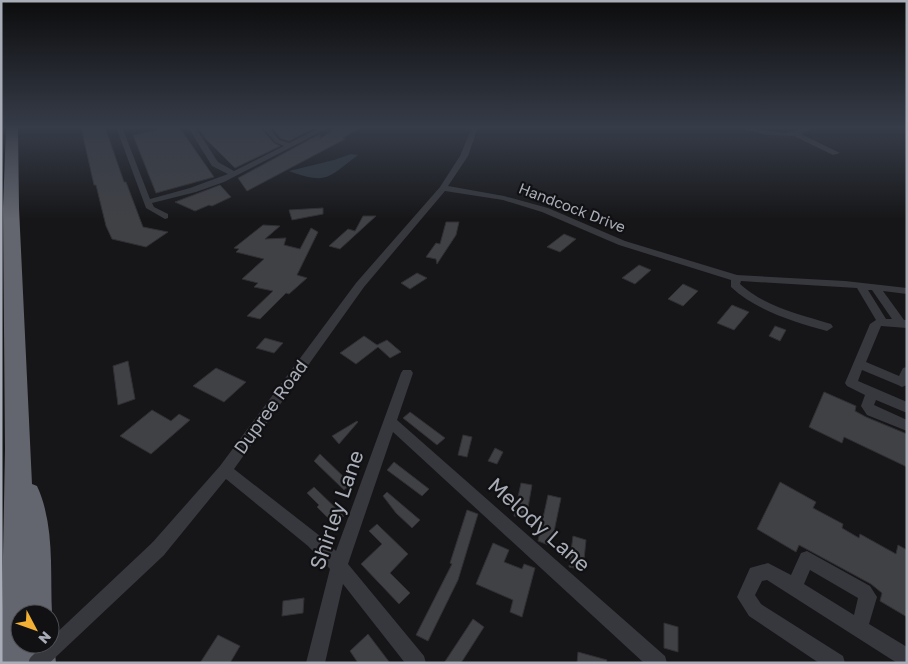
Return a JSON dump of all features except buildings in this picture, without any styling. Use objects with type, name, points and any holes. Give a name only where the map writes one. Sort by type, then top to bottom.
[{"type":"highway","points":[[12,158],[11,208],[18,449],[16,663]]},
{"type":"highway","points":[[18,449],[34,530],[35,604]]},
{"type":"street","points":[[130,158],[147,202],[153,211],[166,216]]},
{"type":"street","points":[[211,158],[215,164],[234,174]]},
{"type":"street","points":[[147,202],[193,190],[234,174],[267,158]]},
{"type":"street","name":"Dupree Road","points":[[37,663],[158,549],[225,470],[349,299],[443,188],[463,158]]},
{"type":"street","name":"Handcock Drive","points":[[443,188],[504,198],[544,210],[622,243],[736,278],[907,290]]},
{"type":"street","points":[[736,278],[735,285],[740,291],[757,301],[827,327]]},
{"type":"street","points":[[861,286],[882,322]]},
{"type":"street","points":[[875,287],[903,324]]},
{"type":"street","points":[[903,324],[882,322],[876,324],[851,383],[907,408]]},
{"type":"street","points":[[859,364],[905,378]]},
{"type":"street","name":"Shirley Lane","points":[[315,663],[339,566],[407,373]]},
{"type":"street","points":[[872,393],[867,406],[872,411],[907,426]]},
{"type":"street","name":"Melody Lane","points":[[390,420],[658,663]]},
{"type":"street","points":[[225,470],[314,541],[339,566],[417,663]]},
{"type":"street","points":[[794,587],[807,559],[864,592],[868,598],[859,628]]},
{"type":"street","points":[[836,663],[755,610],[746,597],[756,574],[768,571],[907,658]]},
{"type":"shaded area","points":[[354,158],[326,177],[312,178],[289,171],[334,160]]}]
